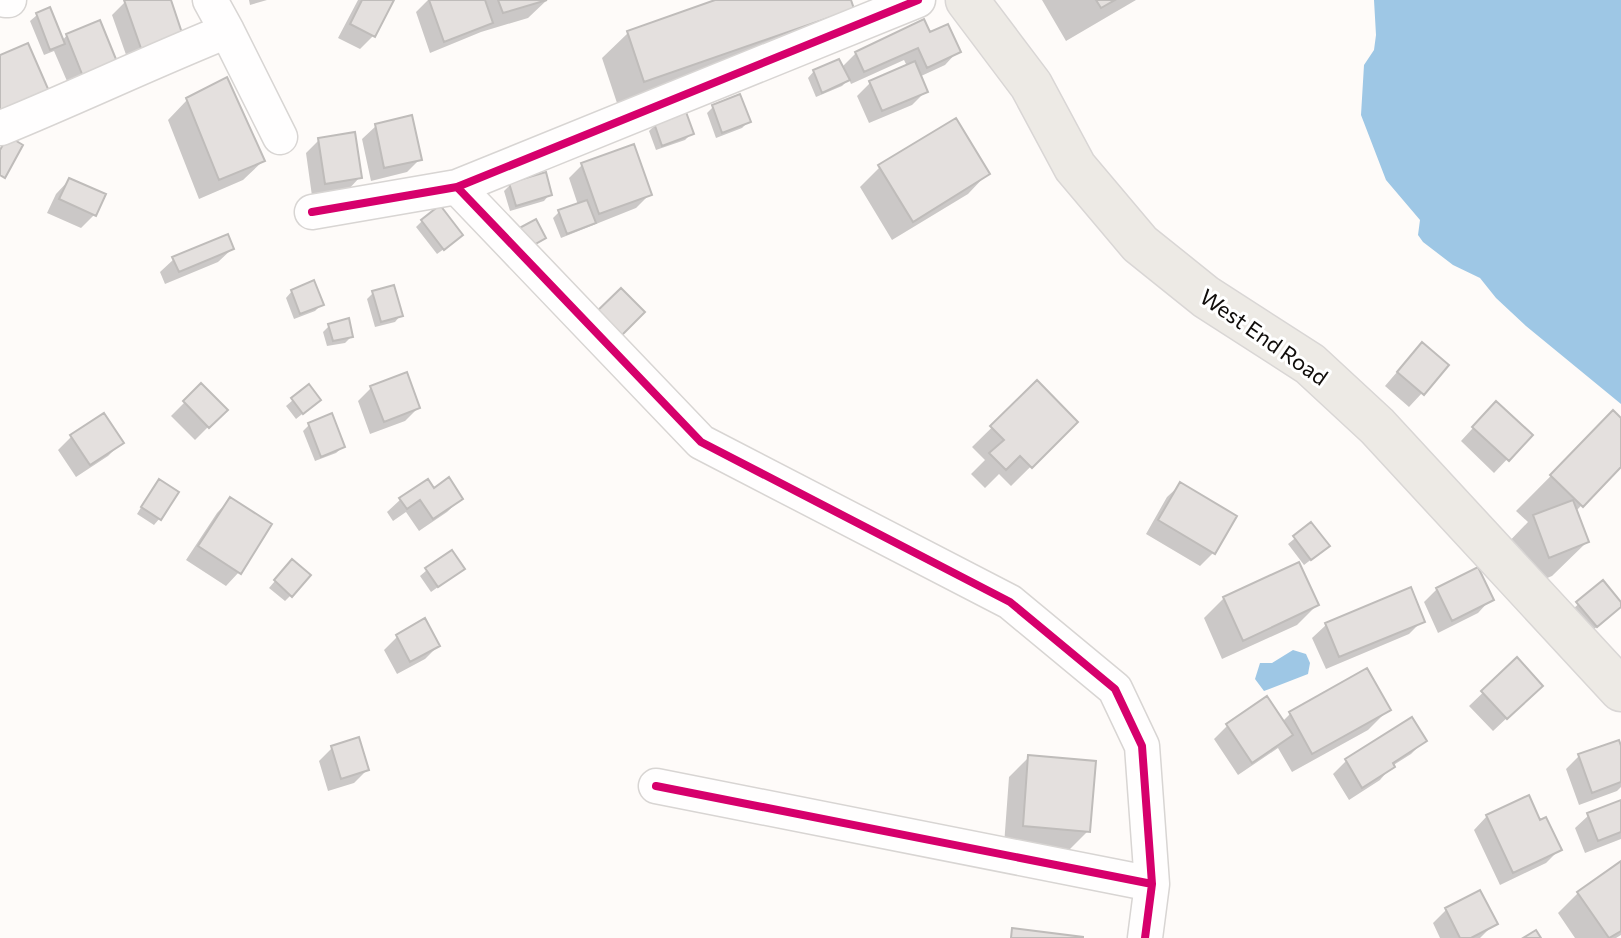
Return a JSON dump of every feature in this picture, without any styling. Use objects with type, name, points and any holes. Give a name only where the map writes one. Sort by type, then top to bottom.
[{"type":"main road","name":"West End Road","points":[[967,0],[1031,85],[1075,167],[1140,244],[1206,297],[1310,364],[1377,426],[1621,690]]},
{"type":"street","points":[[210,0],[280,137]]},
{"type":"street","points":[[312,212],[457,187],[918,0]]},
{"type":"street","points":[[1,128],[86,93],[130,70],[227,31]]},
{"type":"street","points":[[457,187],[701,442],[1010,602],[1115,689],[1142,746],[1152,884],[1145,938]]},
{"type":"street","points":[[656,786],[1152,884]]},
{"type":"water","points":[[1374,0],[1621,0],[1621,404],[1526,326],[1480,278],[1453,265],[1418,235],[1420,220],[1386,180],[1361,115],[1364,65],[1374,50],[1376,35]]},
{"type":"water","points":[[1293,650],[1306,654],[1310,663],[1308,674],[1264,691],[1255,679],[1260,663],[1272,663]]},
{"type":"building","points":[[124,0],[171,0],[184,39],[143,54]]},
{"type":"building","points":[[362,0],[394,0],[375,37],[350,24]]},
{"type":"building","points":[[429,0],[485,0],[493,23],[444,42]]},
{"type":"building","points":[[498,0],[547,0],[503,13]]},
{"type":"building","points":[[715,0],[851,0],[854,9],[644,82],[627,31]]},
{"type":"building","points":[[1096,0],[1115,0],[1101,8]]},
{"type":"building","points":[[50,7],[65,44],[50,50],[36,13]]},
{"type":"building","points":[[924,19],[930,32],[948,24],[961,52],[927,68],[918,48],[864,72],[855,52]]},
{"type":"building","points":[[100,20],[120,69],[86,84],[66,34]]},
{"type":"building","points":[[28,43],[52,98],[0,121],[0,55]]},
{"type":"building","points":[[839,59],[850,80],[822,93],[813,70]]},
{"type":"building","points":[[915,61],[928,92],[882,111],[869,81]]},
{"type":"building","points":[[227,77],[265,161],[219,180],[186,98]]},
{"type":"building","points":[[740,94],[751,122],[722,133],[712,105]]},
{"type":"building","points":[[686,112],[694,134],[662,146],[654,123]]},
{"type":"building","points":[[412,115],[422,160],[384,168],[375,124]]},
{"type":"building","points":[[956,118],[990,174],[913,222],[878,165]]},
{"type":"building","points":[[355,132],[362,178],[325,184],[318,138]]},
{"type":"building","points":[[8,136],[23,145],[5,178],[0,175],[0,150]]},
{"type":"building","points":[[634,144],[652,195],[599,214],[581,163]]},
{"type":"building","points":[[546,172],[552,195],[516,206],[509,183]]},
{"type":"building","points":[[69,178],[106,194],[96,216],[59,199]]},
{"type":"building","points":[[587,200],[596,223],[567,234],[558,210]]},
{"type":"building","points":[[440,205],[463,235],[444,250],[421,220]]},
{"type":"building","points":[[536,219],[546,238],[523,251],[512,232]]},
{"type":"building","points":[[228,234],[234,249],[179,272],[172,257]]},
{"type":"building","points":[[314,280],[324,305],[300,314],[291,290]]},
{"type":"building","points":[[394,285],[403,316],[381,322],[372,291]]},
{"type":"building","points":[[621,288],[645,312],[616,341],[592,316]]},
{"type":"building","points":[[349,318],[353,337],[333,341],[328,324]]},
{"type":"building","points":[[1422,342],[1449,365],[1424,395],[1397,372]]},
{"type":"building","points":[[407,372],[420,408],[384,422],[370,386]]},
{"type":"building","points":[[1037,380],[1078,422],[1032,468],[1020,456],[1006,470],[989,453],[1004,440],[990,426]]},
{"type":"building","points":[[201,383],[228,410],[209,428],[183,401]]},
{"type":"building","points":[[309,384],[321,400],[303,414],[291,398]]},
{"type":"building","points":[[1496,401],[1533,435],[1509,461],[1472,427]]},
{"type":"building","points":[[1613,410],[1621,418],[1621,467],[1583,507],[1550,475]]},
{"type":"building","points":[[104,413],[124,443],[90,465],[70,435]]},
{"type":"building","points":[[332,413],[345,447],[321,457],[308,423]]},
{"type":"building","points":[[449,477],[463,499],[433,519],[420,500],[407,509],[399,498],[428,479],[434,488]]},
{"type":"building","points":[[159,479],[179,492],[161,520],[141,507]]},
{"type":"building","points":[[1180,482],[1237,516],[1215,554],[1158,520]]},
{"type":"building","points":[[230,497],[272,524],[241,574],[198,546]]},
{"type":"building","points":[[1573,500],[1589,542],[1549,558],[1533,515]]},
{"type":"building","points":[[1311,522],[1330,546],[1311,560],[1293,536]]},
{"type":"building","points":[[452,550],[465,569],[438,587],[425,568]]},
{"type":"building","points":[[292,559],[311,575],[292,597],[274,580]]},
{"type":"building","points":[[1299,562],[1319,605],[1243,641],[1223,597]]},
{"type":"building","points":[[1478,567],[1494,600],[1452,621],[1436,588]]},
{"type":"building","points":[[1603,580],[1621,602],[1621,607],[1597,627],[1576,602]]},
{"type":"building","points":[[1411,587],[1425,622],[1339,657],[1325,623]]},
{"type":"building","points":[[425,618],[440,646],[410,662],[396,635]]},
{"type":"building","points":[[1517,657],[1543,686],[1507,719],[1481,691]]},
{"type":"building","points":[[1367,668],[1391,710],[1312,754],[1289,712]]},
{"type":"building","points":[[1267,696],[1293,735],[1252,763],[1226,724]]},
{"type":"building","points":[[1412,717],[1427,741],[1362,788],[1345,759]]},
{"type":"building","points":[[359,737],[369,770],[341,779],[331,746]]},
{"type":"building","points":[[1619,740],[1621,782],[1592,793],[1578,754]]},
{"type":"building","points":[[1028,755],[1096,761],[1090,832],[1023,826]]},
{"type":"building","points":[[1529,795],[1540,820],[1546,817],[1562,850],[1513,873],[1486,815]]},
{"type":"building","points":[[1621,800],[1621,832],[1598,841],[1587,813]]},
{"type":"building","points":[[1621,861],[1621,931],[1609,938],[1577,892]]},
{"type":"building","points":[[1480,890],[1498,924],[1471,938],[1460,938],[1445,908]]},
{"type":"building","points":[[1012,928],[1083,937],[1083,938],[1011,938]]},
{"type":"building","points":[[1536,930],[1541,938],[1523,938]]},
{"type":"cycle path","points":[[312,212],[457,187],[918,0]]},
{"type":"cycle path","points":[[457,187],[701,442],[1010,602],[1115,689],[1142,746],[1152,884],[1145,938]]},
{"type":"cycle path","points":[[656,786],[1152,884]]}]
